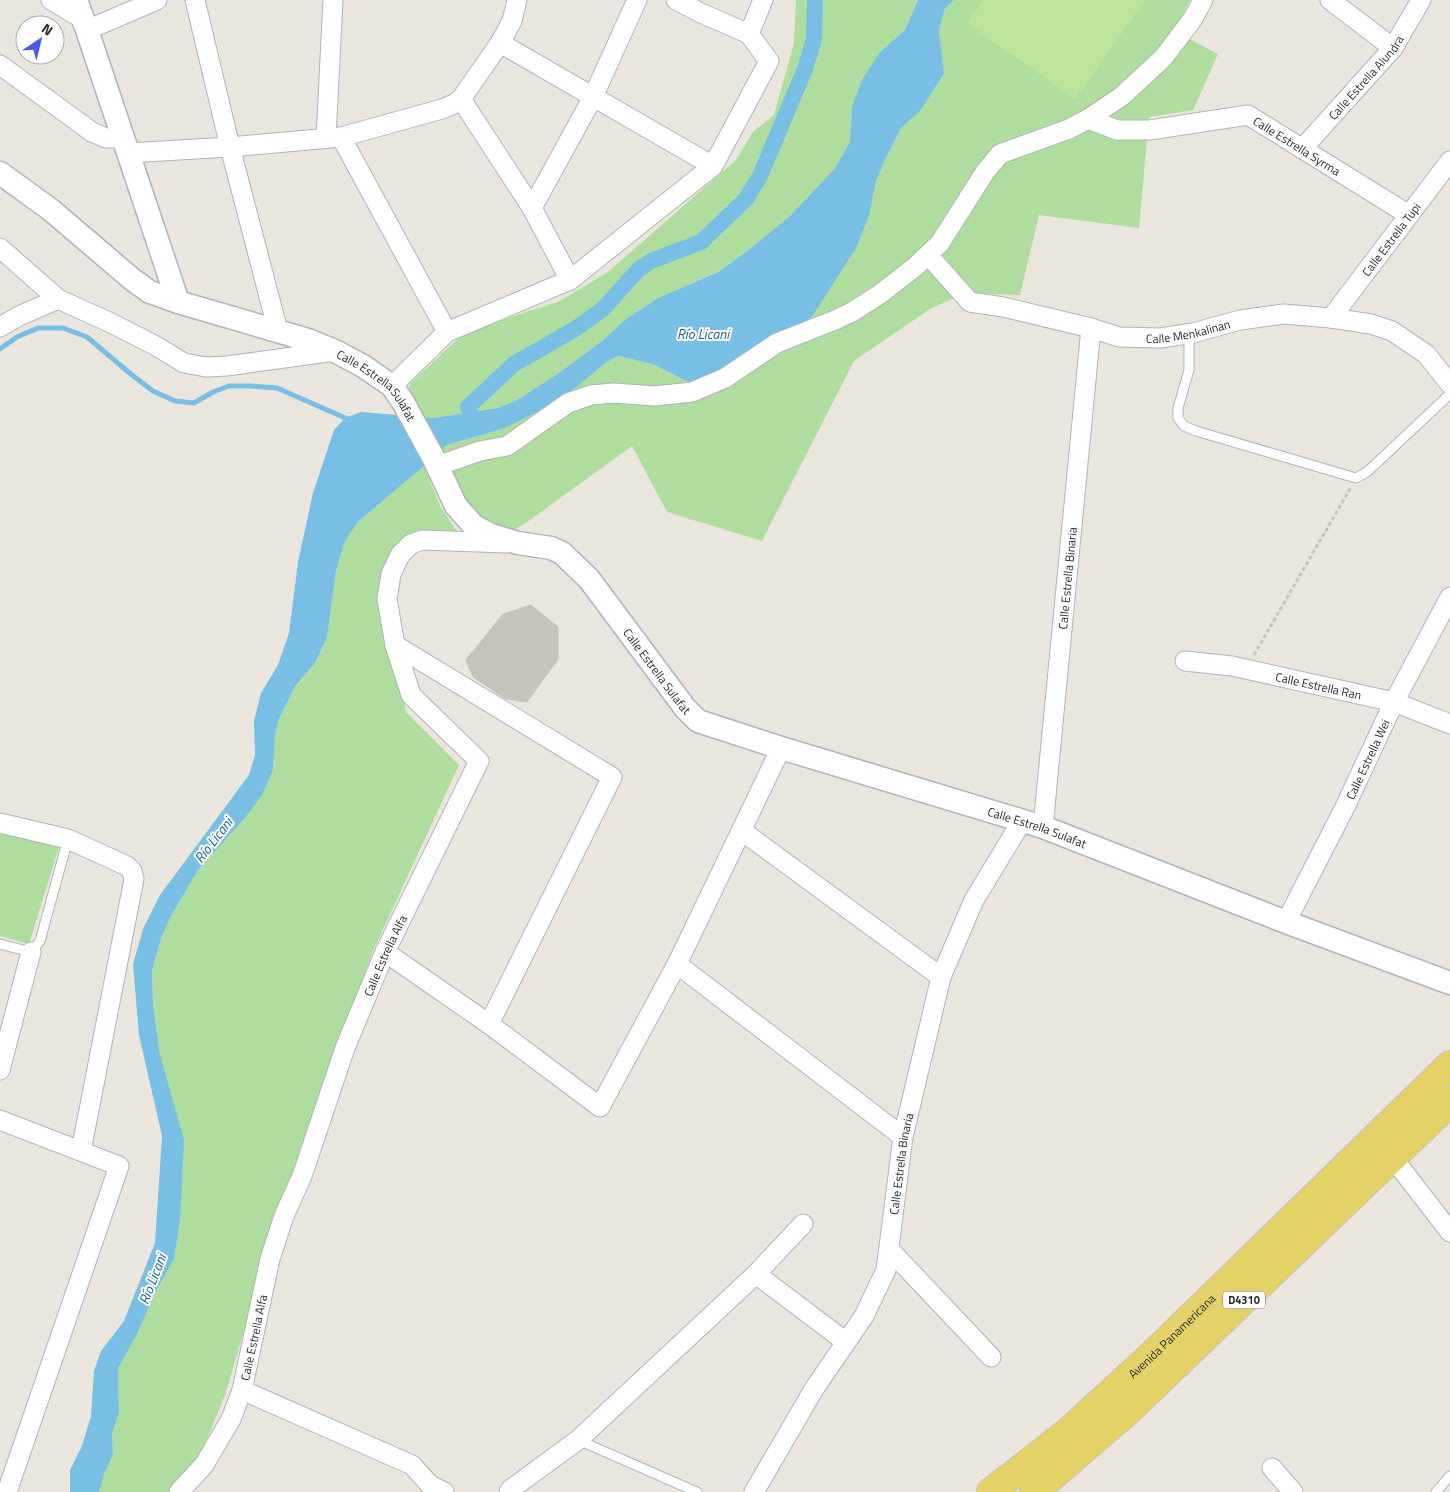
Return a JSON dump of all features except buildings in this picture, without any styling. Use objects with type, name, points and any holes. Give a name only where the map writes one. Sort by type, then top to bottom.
[{"type":"main road","name":"Avenida Panamericana","points":[[992,1492],[1068,1432],[1151,1356],[1450,1066]]},
{"type":"main road","name":"Avenida Panamericana","points":[[1034,1492],[1130,1409],[1450,1102]]},
{"type":"street","points":[[51,0],[82,16],[157,0]]},
{"type":"street","points":[[195,0],[230,148],[278,332]]},
{"type":"street","points":[[332,0],[334,137],[447,332]]},
{"type":"street","points":[[0,65],[92,132],[125,145],[230,148],[334,137],[442,109],[461,100],[500,43],[512,21],[517,0]]},
{"type":"street","points":[[532,208],[594,97],[637,0]]},
{"type":"street","points":[[398,394],[447,332],[570,280],[713,166],[769,61],[748,34],[676,0]]},
{"type":"street","points":[[748,34],[763,0]]},
{"type":"street","points":[[435,462],[507,446],[568,403],[591,396],[613,393],[655,396],[692,392],[725,378],[776,343],[852,312],[915,268],[940,243],[985,172],[1000,154],[1069,129],[1088,119],[1122,96],[1163,58],[1192,20],[1203,0]]},
{"type":"street","points":[[1330,0],[1393,48]]},
{"type":"street","name":"Calle Estrella Alundra","points":[[1302,149],[1393,48],[1421,0]]},
{"type":"street","points":[[82,16],[178,302]]},
{"type":"street","points":[[500,43],[713,166]]},
{"type":"street","points":[[461,100],[532,208],[570,280]]},
{"type":"street","name":"Calle Estrella Syrma","points":[[1088,119],[1117,130],[1150,130],[1248,115],[1409,215]]},
{"type":"street","name":"Calle Estrella Tupi","points":[[1331,318],[1450,161]]},
{"type":"street","name":"Calle Estrella Sulafat","points":[[0,173],[51,210],[133,280],[150,292],[308,340],[335,351],[362,366],[398,394],[435,462],[456,506],[474,526],[491,535],[518,543],[551,548],[562,553],[573,562],[589,579],[685,708],[698,722],[1032,824],[1286,922],[1450,982]]},
{"type":"street","points":[[0,248],[58,299],[109,322],[184,363],[206,367],[227,366],[335,351]]},
{"type":"street","name":"Calle Menkalinan","points":[[928,255],[970,302],[1003,307],[1091,328],[1119,337],[1142,339],[1189,334],[1240,320],[1284,314],[1371,324],[1392,331],[1426,354],[1450,384]]},
{"type":"street","points":[[0,327],[19,316],[58,299]]},
{"type":"street","name":"Calle Estrella Binaria","points":[[754,1492],[814,1389],[864,1316],[886,1270],[902,1137],[941,977],[974,900],[1032,824],[1091,328]]},
{"type":"street","name":"Calle Estrella Alfa","points":[[179,1492],[204,1465],[231,1419],[242,1390],[273,1250],[284,1216],[302,1176],[346,1048],[385,952],[479,760],[411,695],[395,645],[387,599],[391,574],[400,555],[411,544],[422,540],[518,543]]},
{"type":"street","name":"Calle Estrella Wei","points":[[1286,922],[1346,807],[1394,702],[1450,597]]},
{"type":"street","points":[[395,645],[612,777],[488,1024]]},
{"type":"street","name":"Calle Estrella Ran","points":[[1185,661],[1232,666],[1394,702],[1450,724]]},
{"type":"street","points":[[385,952],[488,1024],[600,1108],[677,964],[781,748]]},
{"type":"street","points":[[0,823],[68,839],[127,866],[132,871],[134,879],[81,1151]]},
{"type":"street","points":[[742,831],[941,977]]},
{"type":"street","points":[[0,1070],[31,952]]},
{"type":"street","points":[[677,964],[902,1137]]},
{"type":"street","points":[[0,1120],[119,1166],[7,1492]]},
{"type":"street","points":[[1392,1158],[1450,1232]]},
{"type":"street","points":[[509,1492],[578,1440],[756,1274],[803,1224]]},
{"type":"street","points":[[889,1249],[991,1357]]},
{"type":"street","points":[[756,1274],[846,1342]]},
{"type":"street","points":[[242,1390],[412,1465],[430,1485],[444,1492]]},
{"type":"street","points":[[1272,1468],[1292,1492]]},
{"type":"lane","points":[[1189,334],[1189,370],[1178,408],[1178,418],[1184,426],[1356,478],[1367,472],[1450,394]]},
{"type":"lane","points":[[0,944],[31,952],[40,941],[68,839]]},
{"type":"lane","points":[[578,1440],[697,1492]]},
{"type":"lane","points":[[1436,1492],[1450,1476]]},
{"type":"path","points":[[1246,669],[1356,478]]},
{"type":"green space","points":[[796,0],[918,0],[905,30],[880,52],[852,107],[850,142],[835,168],[790,216],[755,245],[717,272],[658,298],[626,319],[602,341],[559,373],[517,400],[498,408],[434,418],[422,417],[406,394],[411,383],[466,331],[558,302],[608,272],[736,160],[753,132],[774,115],[794,43]]},
{"type":"green space","points":[[954,0],[1190,0],[1174,31],[1218,54],[1193,110],[1149,117],[1139,228],[1039,215],[1020,295],[966,293],[930,309],[854,361],[762,541],[667,512],[632,446],[527,522],[502,537],[466,506],[439,452],[447,445],[505,428],[566,395],[607,362],[618,356],[653,364],[692,384],[837,276],[856,248],[869,216],[876,181],[901,128],[921,110],[944,75],[939,30],[945,8]]},
{"type":"green space","points":[[984,0],[1145,0],[1075,99],[967,23]]},
{"type":"green space","points":[[424,466],[440,506],[462,539],[394,550],[381,573],[380,595],[399,673],[406,712],[459,765],[373,951],[272,1237],[225,1395],[193,1473],[178,1492],[99,1492],[104,1474],[113,1455],[112,1433],[119,1412],[118,1369],[137,1334],[157,1289],[174,1259],[160,1055],[153,1004],[152,971],[162,936],[171,916],[198,870],[245,818],[273,770],[275,734],[279,719],[296,685],[315,663],[327,637],[336,571],[345,541],[358,522]]},
{"type":"green space","points":[[0,833],[59,847],[29,944],[0,936]]},
{"type":"water","name":"Río Licani","points":[[918,0],[954,0],[945,8],[939,30],[944,74],[921,110],[901,128],[876,181],[869,216],[856,248],[813,315],[788,338],[692,384],[653,364],[618,356],[607,362],[566,395],[543,409],[505,428],[447,445],[358,522],[345,541],[336,571],[327,637],[315,663],[296,685],[279,719],[275,734],[273,770],[262,795],[245,818],[198,870],[171,916],[162,936],[152,970],[153,1004],[160,1055],[184,1140],[180,1219],[174,1259],[157,1289],[137,1334],[118,1369],[119,1413],[112,1433],[113,1455],[104,1474],[99,1492],[70,1492],[70,1470],[82,1446],[91,1416],[94,1371],[101,1351],[124,1321],[155,1243],[162,1136],[139,1035],[133,964],[143,929],[160,895],[249,775],[255,755],[254,721],[261,693],[278,665],[289,633],[298,562],[313,493],[334,430],[345,418],[361,412],[434,418],[498,408],[517,400],[559,373],[602,341],[626,319],[658,298],[718,272],[755,245],[790,216],[835,168],[850,142],[852,107],[862,80],[880,52],[905,30]]},
{"type":"waterway","points":[[476,428],[468,407],[514,364],[575,329],[603,309],[638,270],[651,261],[701,242],[746,199],[760,176],[805,69],[814,39],[815,0]]},
{"type":"waterway","points":[[0,349],[17,337],[38,328],[63,328],[87,337],[153,391],[175,401],[194,403],[213,392],[229,386],[277,388],[350,420]]}]
